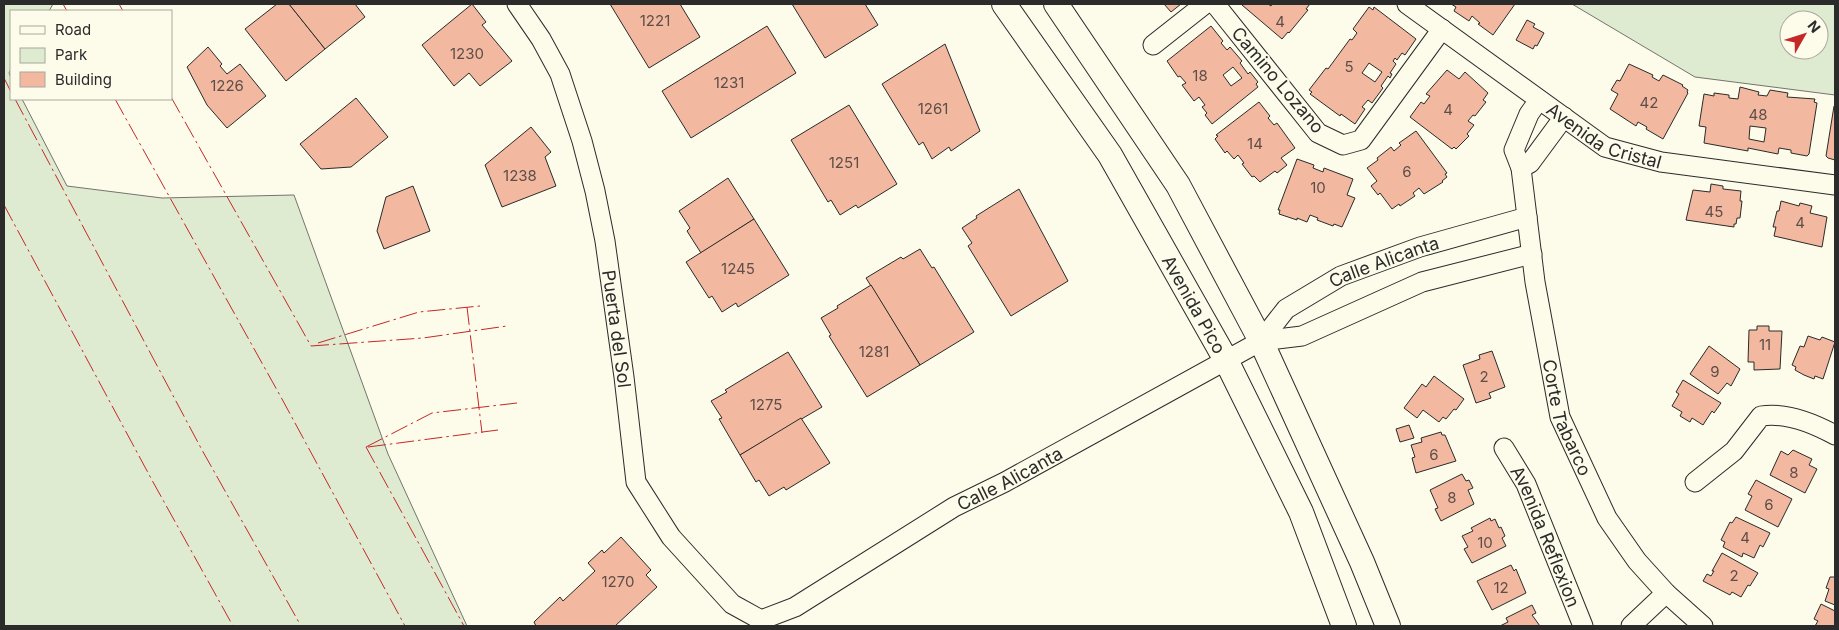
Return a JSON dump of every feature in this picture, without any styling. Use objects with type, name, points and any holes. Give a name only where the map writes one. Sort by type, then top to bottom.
[{"type":"main road","name":"Avenida Pico","points":[[1004,4],[1110,155],[1226,360],[1301,512],[1344,626]]},
{"type":"main road","points":[[1056,4],[1178,185],[1261,341],[1362,562],[1388,626]]},
{"type":"street","name":"Puerta del Sol","points":[[517,4],[542,39],[560,74],[582,141],[598,204],[624,377],[636,482],[671,538],[732,604],[761,620]]},
{"type":"street","points":[[1153,45],[1205,4]]},
{"type":"street","name":"Camino Lozano","points":[[1215,4],[1318,133],[1343,145],[1361,140],[1442,29]]},
{"type":"street","name":"Avenida Cristal","points":[[1407,4],[1605,147],[1661,162],[1835,185]]},
{"type":"street","name":"Corte Tabarco","points":[[1539,100],[1529,114],[1514,150],[1521,168],[1532,254],[1560,416],[1607,518],[1636,561],[1666,593],[1703,626]]},
{"type":"street","points":[[1521,168],[1530,163],[1564,117]]},
{"type":"street","name":"Calle Alicanta","points":[[1261,341],[1286,309],[1341,276],[1420,247],[1527,217]]},
{"type":"street","name":"Calle Alicanta","points":[[761,620],[795,607],[954,507],[1005,482],[1261,341],[1302,336],[1422,282],[1532,254]]},
{"type":"street","points":[[1695,482],[1734,451],[1761,416],[1775,414],[1816,425],[1835,435]]},
{"type":"street","name":"Avenida Reflexion","points":[[1504,448],[1526,484],[1583,626]]},
{"type":"street","points":[[1631,626],[1666,593]]},
{"type":"green space","points":[[4,4],[53,4],[50,10],[10,10],[10,100],[23,100],[67,186],[162,198],[294,195],[388,454],[467,626],[4,626]]},
{"type":"green space","points":[[1572,4],[1835,4],[1835,95],[1695,77]]},
{"type":"building","points":[[277,4],[289,4],[325,49],[286,81],[245,29]]},
{"type":"building","points":[[289,4],[355,4],[365,17],[325,49]]},
{"type":"building","points":[[472,4],[486,22],[482,25],[512,61],[480,86],[469,73],[454,86],[422,45]]},
{"type":"building","points":[[610,4],[680,4],[700,37],[649,68]]},
{"type":"building","points":[[792,4],[865,4],[878,25],[825,58]]},
{"type":"building","points":[[1164,4],[1181,4],[1171,12]]},
{"type":"building","points":[[1243,4],[1268,4],[1271,6],[1272,4],[1310,4],[1306,9],[1308,10],[1282,39]]},
{"type":"building","points":[[1451,4],[1515,4],[1493,35],[1478,24],[1480,23],[1472,16],[1469,21],[1454,11],[1456,7]]},
{"type":"building","points":[[1369,7],[1373,10],[1374,7],[1416,39],[1405,55],[1402,53],[1397,60],[1395,58],[1393,61],[1396,64],[1390,73],[1392,74],[1390,78],[1388,76],[1381,86],[1383,88],[1372,103],[1368,100],[1362,107],[1365,109],[1355,124],[1341,114],[1340,116],[1310,94],[1312,92],[1309,90],[1326,68],[1328,69],[1350,39],[1352,40],[1357,33],[1353,29]],"holes":[[[1369,63],[1382,72],[1375,82],[1362,73]]]},
{"type":"building","points":[[1527,20],[1535,24],[1533,27],[1544,33],[1537,46],[1535,45],[1533,49],[1516,40]]},
{"type":"building","points":[[767,26],[796,73],[691,138],[662,91]]},
{"type":"building","points":[[1211,26],[1223,41],[1221,43],[1227,50],[1230,47],[1242,61],[1240,63],[1248,74],[1250,72],[1258,82],[1256,84],[1258,87],[1212,124],[1202,107],[1205,105],[1199,97],[1194,101],[1182,85],[1186,83],[1180,76],[1178,77],[1167,61]],"holes":[[[1233,67],[1242,78],[1231,86],[1223,75]]]},
{"type":"building","points":[[945,44],[980,131],[951,151],[949,147],[932,159],[923,142],[919,145],[882,84]]},
{"type":"building","points":[[208,47],[222,64],[220,66],[227,74],[240,64],[266,96],[227,128],[207,105],[187,67]]},
{"type":"building","points":[[1629,64],[1653,75],[1652,77],[1659,81],[1663,75],[1683,85],[1688,90],[1663,139],[1646,129],[1647,127],[1638,122],[1636,126],[1610,109],[1618,94],[1611,90],[1617,80],[1620,81]]},
{"type":"building","points":[[1447,70],[1459,79],[1465,72],[1488,93],[1483,100],[1486,102],[1475,116],[1473,115],[1468,121],[1474,125],[1467,134],[1469,136],[1456,149],[1454,147],[1452,149],[1410,117],[1421,102],[1424,104],[1430,96],[1426,94]]},
{"type":"building","points":[[1740,87],[1759,92],[1758,95],[1767,96],[1770,90],[1788,93],[1787,97],[1815,99],[1814,102],[1817,103],[1809,154],[1807,156],[1791,153],[1791,150],[1779,148],[1778,154],[1748,148],[1748,151],[1704,143],[1706,127],[1699,126],[1704,94],[1714,96],[1714,93],[1729,95],[1729,98],[1738,99]],"holes":[[[1750,126],[1766,128],[1764,142],[1749,139]]]},
{"type":"building","points":[[356,98],[388,137],[351,167],[321,169],[300,144]]},
{"type":"building","points":[[1259,102],[1270,116],[1268,118],[1274,125],[1277,123],[1295,148],[1281,158],[1287,165],[1260,182],[1254,176],[1252,177],[1238,155],[1234,159],[1227,151],[1225,153],[1215,139],[1218,136],[1216,135]]},
{"type":"building","points":[[849,105],[897,184],[858,208],[856,205],[840,215],[831,200],[828,202],[791,140]]},
{"type":"building","points":[[1835,106],[1835,160],[1826,156]]},
{"type":"building","points":[[531,127],[551,152],[545,157],[556,186],[502,207],[485,165]]},
{"type":"building","points":[[1416,131],[1447,173],[1445,174],[1447,177],[1443,182],[1424,194],[1419,188],[1413,193],[1415,196],[1392,209],[1380,193],[1378,195],[1371,186],[1377,181],[1367,168],[1391,147],[1394,151],[1401,145],[1399,143]]},
{"type":"building","points":[[1297,159],[1314,165],[1313,168],[1323,172],[1324,168],[1353,179],[1347,195],[1355,198],[1342,227],[1317,220],[1318,218],[1310,215],[1307,222],[1279,214],[1280,210],[1278,210]]},
{"type":"building","points":[[728,178],[754,219],[701,253],[687,231],[690,228],[679,211]]},
{"type":"building","points":[[1711,184],[1723,186],[1723,189],[1741,191],[1740,218],[1737,218],[1734,227],[1686,220],[1693,190],[1710,192]]},
{"type":"building","points":[[413,186],[430,231],[384,249],[377,231],[386,197]]},
{"type":"building","points":[[1019,189],[1068,281],[1011,316],[968,246],[972,243],[962,228],[977,218],[976,216]]},
{"type":"building","points":[[1781,201],[1799,206],[1800,203],[1812,206],[1810,213],[1827,217],[1822,247],[1774,236],[1776,227],[1773,227]]},
{"type":"building","points":[[754,219],[789,275],[738,307],[736,303],[722,312],[712,296],[709,298],[686,262]]},
{"type":"building","points":[[920,249],[932,268],[934,267],[974,332],[920,365],[866,278],[901,257],[903,259]]},
{"type":"building","points":[[871,285],[920,365],[867,397],[829,336],[831,335],[821,318]]},
{"type":"building","points":[[1757,326],[1769,326],[1769,331],[1782,331],[1780,369],[1754,370],[1754,362],[1748,362],[1749,330],[1757,330]]},
{"type":"building","points":[[1808,336],[1820,340],[1822,337],[1835,342],[1823,379],[1815,376],[1814,379],[1804,375],[1795,370],[1796,367],[1792,365],[1800,346],[1804,347]]},
{"type":"building","points":[[1709,346],[1740,369],[1731,386],[1727,383],[1718,394],[1690,374]]},
{"type":"building","points":[[1492,351],[1505,387],[1489,393],[1491,398],[1476,403],[1463,365],[1480,359],[1479,355]]},
{"type":"building","points":[[788,352],[822,407],[740,455],[719,419],[722,418],[711,401],[727,392],[725,390]]},
{"type":"building","points":[[1434,376],[1464,399],[1456,410],[1454,409],[1446,419],[1443,417],[1439,422],[1423,410],[1417,418],[1404,408],[1422,384],[1426,387]]},
{"type":"building","points":[[1683,380],[1721,403],[1714,413],[1712,411],[1703,425],[1692,418],[1690,422],[1680,416],[1682,412],[1672,406],[1679,394],[1676,392]]},
{"type":"building","points":[[801,418],[830,463],[786,490],[784,487],[769,496],[759,480],[756,482],[740,455]]},
{"type":"building","points":[[1409,425],[1414,438],[1400,442],[1396,429]]},
{"type":"building","points":[[1441,432],[1442,435],[1445,435],[1456,461],[1416,473],[1412,458],[1415,457],[1411,445],[1422,442],[1421,438]]},
{"type":"building","points":[[1793,450],[1812,459],[1809,465],[1817,469],[1805,493],[1770,475],[1781,451],[1788,455]]},
{"type":"building","points":[[1462,474],[1466,481],[1469,480],[1473,488],[1468,490],[1474,504],[1441,521],[1435,509],[1438,508],[1430,490]]},
{"type":"building","points":[[1756,480],[1792,499],[1778,527],[1745,510],[1752,496],[1748,494]]},
{"type":"building","points":[[1736,517],[1770,533],[1763,547],[1760,545],[1754,558],[1743,553],[1742,557],[1723,547],[1725,542],[1721,540],[1730,522],[1732,523]]},
{"type":"building","points":[[1490,518],[1491,521],[1495,519],[1499,528],[1501,527],[1505,536],[1502,538],[1506,546],[1472,563],[1464,549],[1468,547],[1462,536],[1473,531],[1471,528]]},
{"type":"building","points":[[621,537],[651,570],[646,575],[657,587],[615,626],[536,626],[534,622],[560,597],[563,601],[595,571],[588,563],[602,550],[604,553]]},
{"type":"building","points":[[1722,553],[1758,573],[1741,597],[1732,592],[1730,595],[1703,581],[1707,574],[1711,576]]},
{"type":"building","points":[[1511,565],[1514,571],[1516,569],[1526,593],[1492,610],[1477,581]]},
{"type":"building","points":[[1830,577],[1835,577],[1835,605],[1825,601],[1829,589],[1826,588]]},
{"type":"building","points":[[1821,604],[1835,611],[1835,626],[1815,626],[1818,621],[1814,619]]},
{"type":"building","points":[[1532,605],[1536,613],[1532,615],[1540,626],[1500,626],[1508,622],[1506,618]]},
{"type":"power","points":[[63,4],[66,10]]},
{"type":"power","points":[[119,4],[122,10]]},
{"type":"power","points":[[4,78],[10,90]]},
{"type":"power","points":[[172,99],[311,346]]},
{"type":"power","points":[[16,100],[202,450],[301,626]]},
{"type":"power","points":[[116,100],[282,399],[405,626]]},
{"type":"power","points":[[4,205],[233,626]]},
{"type":"power","points":[[318,343],[419,312],[480,306]]},
{"type":"power","points":[[467,307],[482,433]]},
{"type":"power","points":[[311,346],[423,338],[507,326]]},
{"type":"power","points":[[366,447],[432,413],[517,403]]},
{"type":"power","points":[[368,447],[498,430]]},
{"type":"power","points":[[366,447],[464,626]]}]
